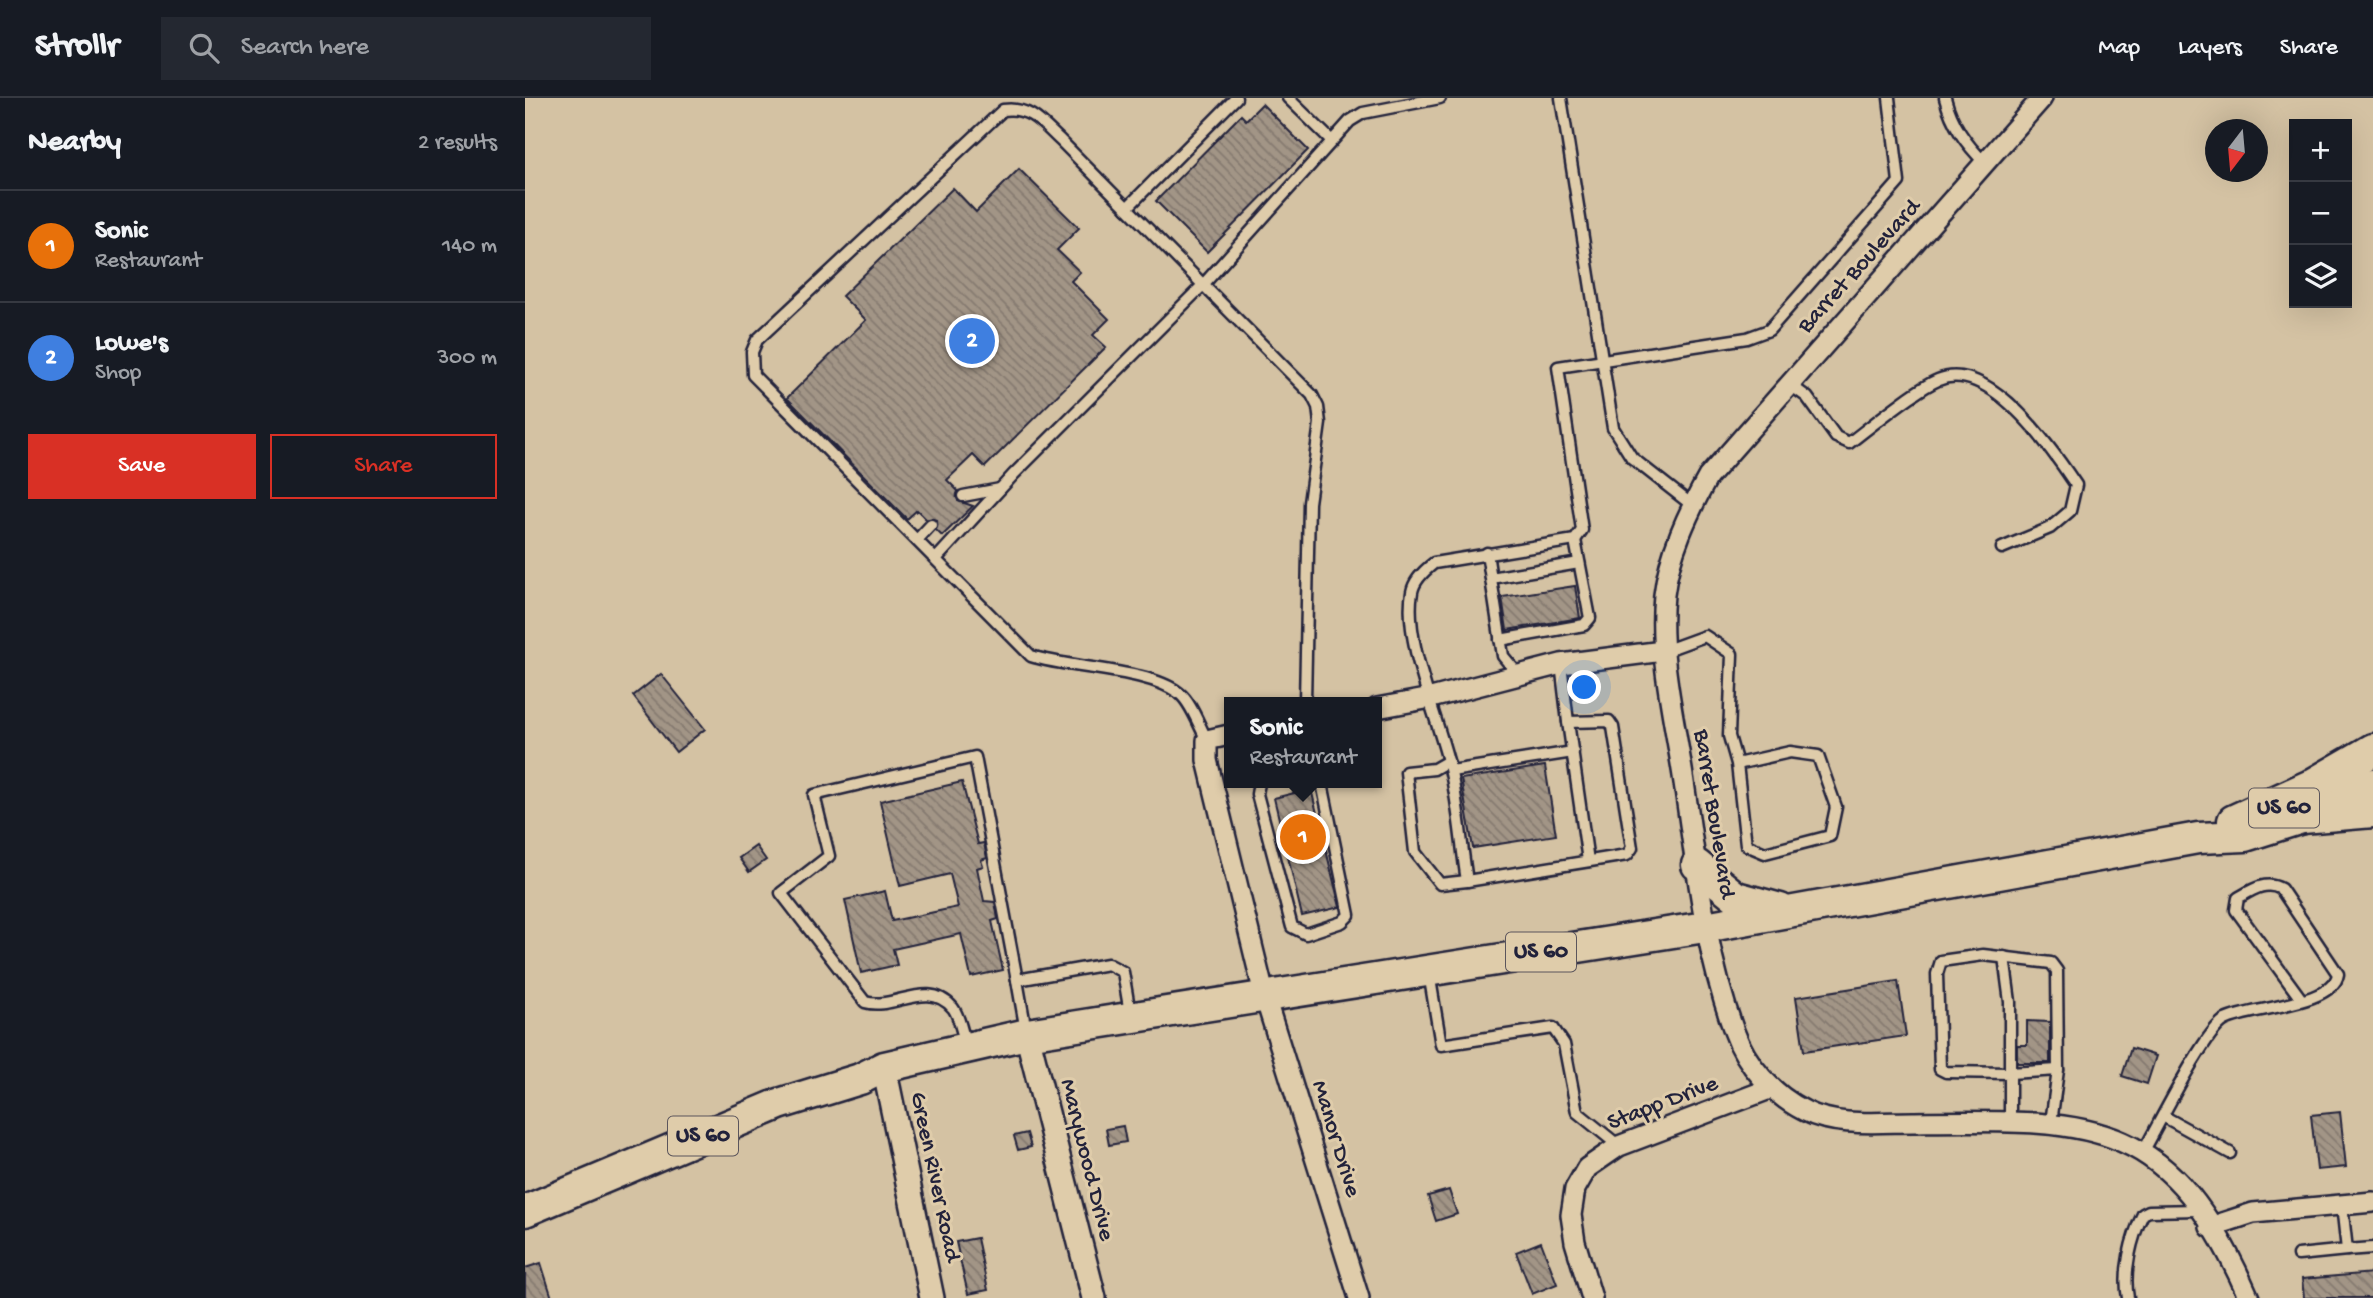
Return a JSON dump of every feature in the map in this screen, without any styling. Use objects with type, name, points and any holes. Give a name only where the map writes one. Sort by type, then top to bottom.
[{"type":"highway","points":[[2234,821],[2311,786],[2373,750]]},
{"type":"highway","points":[[2302,817],[2373,811]]},
{"type":"main road","name":"US 60","points":[[2198,838],[2234,821],[2373,784]]},
{"type":"main road","name":"US 60","points":[[525,1211],[779,1104],[860,1079],[884,1067],[1027,1034],[1264,994],[1705,927],[2198,838],[2245,836],[2373,797]]},
{"type":"main road","points":[[1697,865],[1736,897],[1791,911]]},
{"type":"street","name":"Barret Boulevard","points":[[2042,98],[1708,477],[1692,505],[1667,576],[1663,651],[1705,927],[1735,1033],[1753,1067],[1772,1088],[1808,1112],[1844,1120],[2051,1123],[2102,1133],[2143,1152],[2171,1174],[2205,1218],[2249,1298]]},
{"type":"street","points":[[1382,707],[1431,698],[1517,673],[1561,664],[1663,651]]},
{"type":"street","points":[[1207,740],[1224,736]]},
{"type":"street","name":"Manor Drive","points":[[1207,740],[1207,760],[1264,994],[1359,1298]]},
{"type":"street","name":"Marywood Drive","points":[[1027,1034],[1094,1298]]},
{"type":"street","name":"Green River Road","points":[[884,1067],[932,1298]]},
{"type":"street","name":"Stapp Drive","points":[[1592,1298],[1572,1228],[1572,1201],[1587,1168],[1619,1146],[1772,1088]]},
{"type":"street","points":[[2205,1218],[2373,1202]]},
{"type":"lane","points":[[1127,208],[1236,98]]},
{"type":"lane","points":[[1288,98],[1332,141]]},
{"type":"lane","points":[[936,559],[1000,489],[1202,286],[1350,121],[1363,113],[1440,98]]},
{"type":"lane","points":[[1561,98],[1613,428],[1622,446],[1643,467],[1692,505]]},
{"type":"lane","points":[[1500,640],[1584,625],[1590,618],[1575,540],[1582,530],[1558,367],[1747,338],[1769,330],[1899,182],[1889,98]]},
{"type":"lane","points":[[1945,98],[1951,118],[1968,146],[1985,164]]},
{"type":"lane","points":[[1207,740],[1180,693],[1146,678],[1052,663],[1031,656],[753,375],[752,352],[757,340],[1003,110],[1017,108],[1031,113],[1312,395],[1318,407],[1320,423],[1309,503],[1305,697]]},
{"type":"lane","points":[[1788,384],[1807,397],[1836,437],[1849,443],[1939,379],[1968,377],[1993,391],[2026,420],[2076,485],[2070,511],[2050,528],[2002,548]]},
{"type":"lane","points":[[963,496],[1000,489]]},
{"type":"lane","points":[[917,540],[931,525]]},
{"type":"lane","points":[[1467,881],[1449,766],[1417,650],[1411,615],[1412,590],[1423,572],[1434,563],[1575,540]]},
{"type":"lane","points":[[1487,553],[1503,656],[1517,673]]},
{"type":"lane","points":[[1491,578],[1579,563]]},
{"type":"lane","points":[[1663,651],[1705,636],[1732,654],[1729,736],[1737,764],[1746,845],[1765,853],[1830,836],[1836,807],[1818,756],[1790,751],[1737,764]]},
{"type":"lane","points":[[1561,664],[1588,861]]},
{"type":"lane","points":[[1568,722],[1609,721],[1613,727],[1632,848],[1627,855],[1440,884],[1415,852],[1406,772],[1573,752]]},
{"type":"lane","points":[[968,1048],[953,1009],[938,997],[924,993],[875,1005],[865,1002],[781,893],[829,856],[814,795],[975,757],[1027,1034]]},
{"type":"lane","points":[[1258,788],[1257,794],[1292,927],[1306,934],[1342,922],[1349,915],[1323,788]]},
{"type":"lane","points":[[2143,1152],[2206,1042],[2224,1020],[2301,999],[2334,986],[2338,974],[2281,889],[2269,885],[2257,887],[2238,898],[2236,910],[2301,999]]},
{"type":"lane","points":[[2051,1123],[2057,1070],[2057,971],[2051,963],[1983,955],[1941,961],[1937,974],[1940,1069],[1946,1072],[2010,1073],[2057,1070]]},
{"type":"lane","points":[[2004,957],[2010,1002],[2010,1121]]},
{"type":"lane","points":[[1017,980],[1108,964],[1123,972],[1131,1017]]},
{"type":"lane","points":[[1429,969],[1441,1045],[1553,1028],[1564,1044],[1577,1112],[1619,1146]]},
{"type":"lane","points":[[2164,1116],[2230,1153]]},
{"type":"lane","points":[[2342,1205],[2347,1250]]},
{"type":"lane","points":[[2128,1298],[2125,1284],[2128,1261],[2143,1214],[2150,1211],[2205,1218]]},
{"type":"lane","points":[[2298,1255],[2373,1248]]},
{"type":"building","points":[[1262,104],[1308,150],[1207,252],[1156,201],[1241,115],[1246,120]]},
{"type":"building","points":[[1019,169],[1079,228],[1057,250],[1080,272],[1071,281],[1109,319],[1093,335],[1106,347],[985,467],[973,455],[947,480],[958,491],[958,501],[973,506],[942,536],[936,530],[937,520],[926,519],[917,510],[907,519],[787,398],[866,320],[842,296],[953,188],[976,212]]},
{"type":"building","points":[[1575,586],[1580,618],[1507,630],[1502,597]]},
{"type":"building","points":[[661,674],[705,729],[676,752],[633,696]]},
{"type":"building","points":[[1545,766],[1556,835],[1473,848],[1461,779]]},
{"type":"building","points":[[962,782],[978,844],[984,843],[987,858],[981,860],[983,866],[977,868],[984,901],[995,902],[998,919],[992,921],[1003,970],[971,977],[961,934],[893,949],[897,965],[861,973],[845,900],[885,891],[892,921],[958,907],[950,874],[900,886],[880,801]]},
{"type":"building","points":[[1311,789],[1340,907],[1302,916],[1274,798]]},
{"type":"building","points":[[756,846],[766,860],[749,872],[739,858]]},
{"type":"building","points":[[1898,981],[1906,1036],[1804,1051],[1796,997]]},
{"type":"building","points":[[2027,1021],[2050,1022],[2050,1063],[2017,1063],[2017,1045],[2027,1045]]},
{"type":"building","points":[[2131,1048],[2156,1056],[2147,1084],[2122,1076]]},
{"type":"building","points":[[2340,1112],[2346,1167],[2317,1170],[2311,1115]]},
{"type":"building","points":[[1123,1126],[1126,1142],[1109,1145],[1106,1129]]},
{"type":"building","points":[[1027,1133],[1031,1147],[1018,1150],[1014,1136]]},
{"type":"building","points":[[1449,1190],[1457,1214],[1436,1221],[1428,1196]]},
{"type":"building","points":[[977,1238],[988,1290],[968,1294],[956,1242]]},
{"type":"building","points":[[1541,1242],[1557,1284],[1532,1294],[1516,1252]]},
{"type":"building","points":[[541,1263],[552,1298],[525,1298],[525,1268]]},
{"type":"building","points":[[2373,1273],[2373,1298],[2304,1298],[2302,1279]]},
{"type":"place","name":"Lowe's","points":[[972,341]]},
{"type":"place","name":"Sonic","points":[[1303,837]]}]
